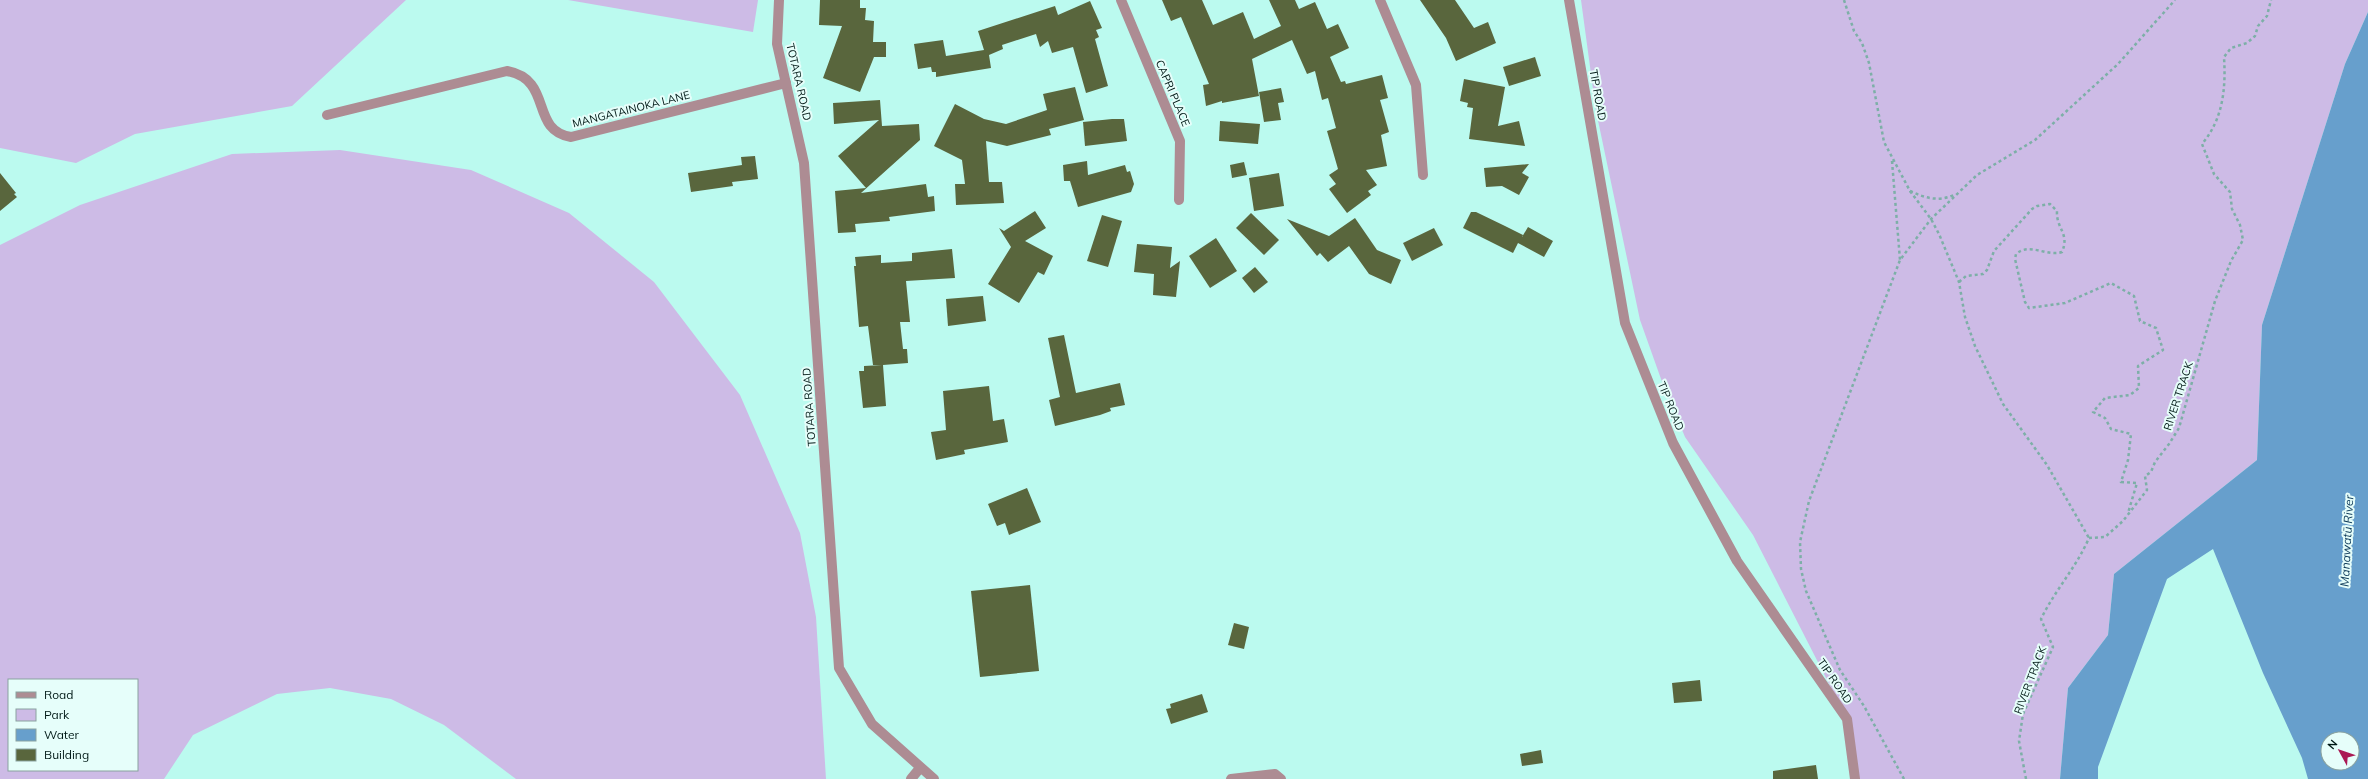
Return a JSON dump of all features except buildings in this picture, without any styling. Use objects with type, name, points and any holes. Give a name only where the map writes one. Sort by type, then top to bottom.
[{"type":"street","name":"TOTARA ROAD","points":[[779,0],[777,44],[804,163],[839,668],[872,724],[934,779]]},
{"type":"street","name":"CAPRI PLACE","points":[[1121,0],[1180,141],[1179,200]]},
{"type":"street","points":[[1380,0],[1416,85],[1423,175]]},
{"type":"street","name":"TIP ROAD","points":[[1569,0],[1626,323],[1673,443],[1737,561],[1847,719],[1855,779]]},
{"type":"street","name":"MANGATAINOKA LANE","points":[[327,115],[507,71],[518,73],[537,91],[546,120],[552,130],[561,135],[571,137],[786,83]]},
{"type":"street","points":[[911,779],[920,768]]},
{"type":"street","points":[[1232,779],[1275,774],[1281,779]]},
{"type":"path","points":[[1844,0],[1854,31],[1862,43],[1870,63],[1881,128],[1892,160],[1910,191],[1931,219],[1959,282],[1965,317],[1975,346],[2000,397],[2022,433],[2047,465],[2089,538]]},
{"type":"path","points":[[1904,779],[1864,706],[1840,670],[1828,640],[1813,611],[1801,569],[1800,542],[1803,522],[1809,501],[1900,260],[1931,219],[1976,175],[2036,140],[2118,64],[2175,0]]},
{"type":"path","name":"RIVER TRACK","points":[[2026,779],[2019,741],[2024,714],[2053,647],[2041,619],[2050,600],[2080,559],[2089,538],[2105,537],[2127,516],[2147,490],[2145,476],[2151,472],[2155,466],[2155,462],[2169,444],[2178,428],[2215,301],[2231,261],[2243,240],[2240,225],[2232,209],[2230,192],[2214,174],[2202,144],[2212,132],[2224,96],[2224,56],[2231,48],[2246,43],[2255,36],[2258,26],[2267,16],[2271,0]]},
{"type":"path","points":[[1892,160],[1897,203],[1900,260]]},
{"type":"path","points":[[1910,191],[1924,198],[1936,199],[1947,198],[1957,194]]},
{"type":"path","points":[[1959,282],[1966,276],[1983,274],[1987,270],[1994,251],[2032,209],[2050,204],[2057,211],[2057,224],[2065,235],[2065,244],[2062,252],[2047,254],[2035,249],[2026,248],[2016,254],[2015,259],[2025,302],[2029,308],[2065,303],[2111,283],[2134,296],[2140,321],[2156,328],[2163,350],[2138,366],[2139,388],[2130,395],[2105,398],[2093,412],[2104,418],[2111,429],[2131,434],[2128,460],[2121,482],[2137,483],[2127,516]]},
{"type":"green space","points":[[0,0],[406,0],[292,106],[135,134],[76,163],[0,148]]},
{"type":"green space","points":[[568,0],[758,0],[753,32]]},
{"type":"green space","points":[[1581,0],[2368,0],[2368,12],[2345,64],[2262,325],[2257,460],[2114,574],[2108,635],[2068,688],[2060,779],[1855,779],[1847,719],[1753,535],[1685,437],[1661,379],[1640,320],[1596,111]]},
{"type":"green space","points":[[340,150],[471,170],[569,213],[654,282],[740,395],[800,533],[816,617],[826,779],[516,779],[444,725],[391,699],[330,688],[277,694],[193,735],[164,779],[0,779],[0,245],[80,205],[232,154]]},
{"type":"water","name":"Manawatū River","points":[[2368,12],[2368,779],[2308,779],[2302,758],[2263,673],[2213,549],[2167,579],[2098,767],[2098,779],[2060,779],[2068,688],[2108,635],[2114,574],[2257,460],[2262,325],[2345,64]]}]
